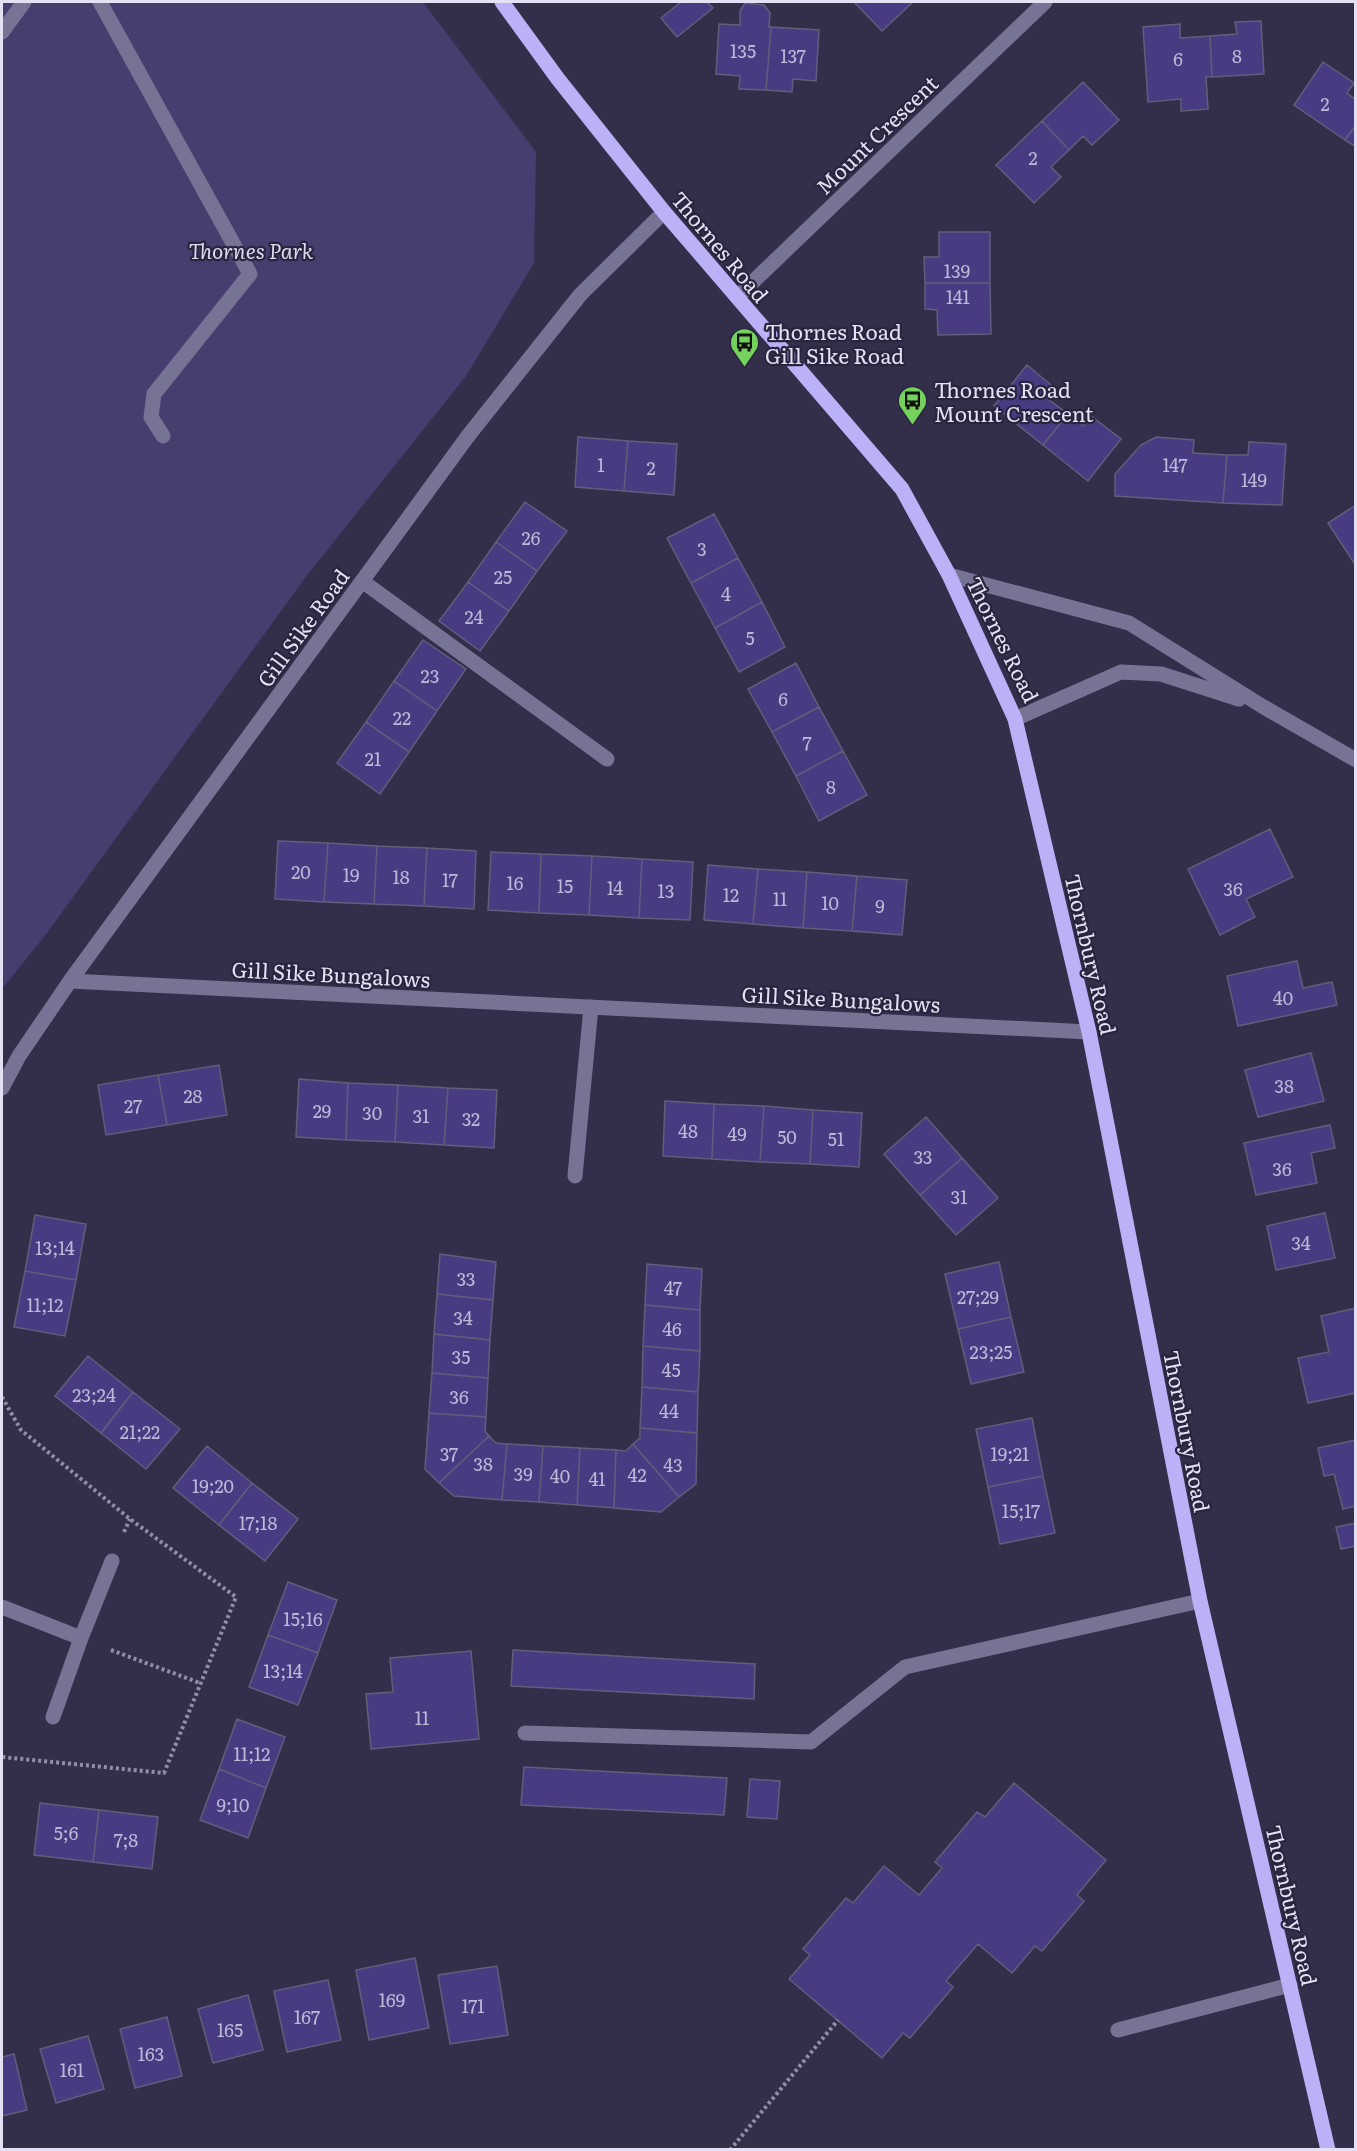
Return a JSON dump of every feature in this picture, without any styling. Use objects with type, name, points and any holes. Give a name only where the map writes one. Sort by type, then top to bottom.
[{"type":"main road","name":"Thornes Road","points":[[502,2],[558,79],[664,212],[902,489],[949,575],[1015,719]]},
{"type":"main road","name":"Thornbury Road","points":[[1015,719],[1089,1032],[1200,1601],[1328,2150]]},
{"type":"street","points":[[2,32],[24,2]]},
{"type":"street","points":[[100,2],[250,274],[154,394],[152,417],[163,436]]},
{"type":"street","name":"Mount Crescent","points":[[737,297],[1045,2]]},
{"type":"street","name":"Gill Sike Road","points":[[2,1088],[19,1056],[70,981],[468,436],[580,295],[664,212]]},
{"type":"street","name":"Thornes Road","points":[[949,575],[1129,623],[1262,706],[1356,760]]},
{"type":"street","points":[[362,581],[607,759]]},
{"type":"street","name":"Thornes Road","points":[[1015,719],[1121,672],[1161,674],[1262,706]]},
{"type":"street","name":"Gill Sike Bungalows","points":[[70,981],[1089,1032]]},
{"type":"street","points":[[575,1176],[591,1007]]},
{"type":"street","points":[[53,1717],[112,1561]]},
{"type":"street","points":[[525,1733],[811,1742],[905,1667],[1200,1601]]},
{"type":"street","points":[[2,1607],[81,1638]]},
{"type":"street","points":[[1118,2030],[1290,1985]]},
{"type":"path","points":[[2,1397],[21,1430],[130,1519],[236,1597],[164,1773],[2,1757]]},
{"type":"path","points":[[81,1638],[200,1683]]},
{"type":"path","points":[[730,2150],[838,2020]]},
{"type":"green space","name":"Thornes Park","points":[[2,2],[423,2],[536,152],[534,263],[466,376],[305,578],[47,933],[2,989]]},
{"type":"building","points":[[681,2],[707,2],[713,8],[677,37],[661,18]]},
{"type":"building","points":[[854,2],[913,2],[882,31]]},
{"type":"building","points":[[745,3],[764,5],[770,13],[766,90],[739,89],[740,76],[716,74],[719,24],[740,25],[740,11]]},
{"type":"building","points":[[1261,21],[1264,74],[1212,77],[1210,36],[1237,34],[1235,22]]},
{"type":"building","points":[[1180,24],[1180,38],[1210,36],[1212,77],[1206,77],[1208,109],[1181,111],[1181,99],[1148,102],[1143,27]]},
{"type":"building","points":[[771,27],[819,30],[816,81],[793,79],[792,92],[766,90]]},
{"type":"building","points":[[1323,62],[1354,83],[1347,93],[1356,100],[1356,125],[1345,140],[1294,105]]},
{"type":"building","points":[[1083,82],[1119,120],[1092,145],[1083,136],[1069,150],[1042,121]]},
{"type":"building","points":[[1042,121],[1069,150],[1051,167],[1061,177],[1034,203],[996,165]]},
{"type":"building","points":[[1356,125],[1356,147],[1345,140]]},
{"type":"building","points":[[939,232],[990,232],[990,283],[925,283],[924,257],[939,257]]},
{"type":"building","points":[[925,283],[990,283],[991,334],[938,335],[937,310],[925,309]]},
{"type":"building","points":[[1027,365],[1056,389],[1048,399],[1068,414],[1043,445],[994,406]]},
{"type":"building","points":[[1068,414],[1083,426],[1091,416],[1121,439],[1088,481],[1043,445]]},
{"type":"building","points":[[578,437],[628,441],[624,491],[575,487]]},
{"type":"building","points":[[1156,437],[1194,440],[1193,453],[1227,455],[1223,503],[1115,496],[1115,474],[1141,445]]},
{"type":"building","points":[[628,441],[677,444],[674,495],[624,491]]},
{"type":"building","points":[[1249,442],[1286,444],[1282,505],[1223,503],[1227,455],[1248,455]]},
{"type":"building","points":[[525,502],[567,531],[537,571],[496,542]]},
{"type":"building","points":[[1356,505],[1356,566],[1328,523]]},
{"type":"building","points":[[714,514],[738,558],[691,583],[667,538]]},
{"type":"building","points":[[496,542],[537,571],[509,611],[468,582]]},
{"type":"building","points":[[738,558],[762,602],[715,628],[691,583]]},
{"type":"building","points":[[468,582],[509,611],[480,651],[439,621]]},
{"type":"building","points":[[762,602],[785,647],[739,672],[715,628]]},
{"type":"building","points":[[423,640],[466,669],[437,711],[394,681]]},
{"type":"building","points":[[796,663],[819,707],[772,732],[748,689]]},
{"type":"building","points":[[394,681],[437,711],[409,752],[366,722]]},
{"type":"building","points":[[819,707],[843,751],[796,776],[772,732]]},
{"type":"building","points":[[366,722],[409,752],[380,794],[337,763]]},
{"type":"building","points":[[843,751],[867,795],[819,821],[796,776]]},
{"type":"building","points":[[1270,829],[1293,877],[1246,899],[1255,917],[1220,935],[1188,869]]},
{"type":"building","points":[[278,841],[328,843],[324,902],[275,899]]},
{"type":"building","points":[[328,843],[377,846],[374,904],[324,902]]},
{"type":"building","points":[[377,846],[427,848],[424,906],[374,904]]},
{"type":"building","points":[[427,848],[476,851],[474,909],[424,906]]},
{"type":"building","points":[[491,852],[541,854],[539,913],[488,910]]},
{"type":"building","points":[[541,854],[592,856],[589,915],[539,913]]},
{"type":"building","points":[[592,856],[642,859],[639,918],[589,915]]},
{"type":"building","points":[[642,859],[693,862],[690,920],[639,918]]},
{"type":"building","points":[[708,865],[758,869],[753,924],[704,920]]},
{"type":"building","points":[[758,869],[807,872],[803,928],[753,924]]},
{"type":"building","points":[[807,872],[857,876],[852,931],[803,928]]},
{"type":"building","points":[[857,876],[907,880],[902,935],[852,931]]},
{"type":"building","points":[[1297,961],[1303,988],[1332,982],[1337,1005],[1238,1026],[1227,976]]},
{"type":"building","points":[[1311,1053],[1324,1101],[1258,1117],[1245,1070]]},
{"type":"building","points":[[219,1065],[227,1115],[167,1125],[158,1075]]},
{"type":"building","points":[[158,1075],[167,1125],[106,1135],[98,1085]]},
{"type":"building","points":[[299,1079],[348,1083],[346,1140],[296,1137]]},
{"type":"building","points":[[348,1083],[398,1085],[395,1142],[346,1140]]},
{"type":"building","points":[[398,1085],[448,1088],[444,1145],[395,1142]]},
{"type":"building","points":[[448,1088],[497,1090],[494,1148],[444,1145]]},
{"type":"building","points":[[665,1101],[714,1104],[712,1159],[663,1156]]},
{"type":"building","points":[[714,1104],[764,1106],[760,1162],[712,1159]]},
{"type":"building","points":[[764,1106],[813,1110],[810,1164],[760,1162]]},
{"type":"building","points":[[813,1110],[862,1113],[859,1167],[810,1164]]},
{"type":"building","points":[[926,1117],[962,1158],[920,1195],[884,1154]]},
{"type":"building","points":[[1330,1125],[1335,1148],[1311,1153],[1317,1183],[1256,1195],[1244,1143]]},
{"type":"building","points":[[962,1158],[998,1198],[956,1235],[920,1195]]},
{"type":"building","points":[[1325,1213],[1335,1258],[1276,1270],[1267,1226]]},
{"type":"building","points":[[35,1215],[86,1224],[76,1280],[25,1271]]},
{"type":"building","points":[[440,1254],[496,1262],[493,1300],[437,1294]]},
{"type":"building","points":[[999,1262],[1011,1317],[958,1329],[945,1274]]},
{"type":"building","points":[[647,1264],[702,1269],[700,1310],[645,1305]]},
{"type":"building","points":[[25,1271],[76,1280],[65,1336],[14,1327]]},
{"type":"building","points":[[437,1294],[493,1300],[490,1340],[434,1334]]},
{"type":"building","points":[[645,1305],[700,1310],[700,1351],[643,1346]]},
{"type":"building","points":[[1356,1308],[1356,1393],[1308,1403],[1298,1358],[1329,1352],[1321,1316]]},
{"type":"building","points":[[1011,1317],[1024,1372],[971,1384],[958,1329]]},
{"type":"building","points":[[434,1334],[490,1340],[488,1378],[432,1373]]},
{"type":"building","points":[[643,1346],[700,1351],[698,1392],[642,1387]]},
{"type":"building","points":[[88,1356],[133,1392],[101,1433],[55,1396]]},
{"type":"building","points":[[432,1373],[488,1378],[486,1417],[429,1413]]},
{"type":"building","points":[[642,1387],[698,1392],[697,1433],[640,1428]]},
{"type":"building","points":[[133,1392],[180,1429],[146,1469],[101,1433]]},
{"type":"building","points":[[429,1413],[486,1417],[485,1431],[489,1436],[439,1483],[425,1469]]},
{"type":"building","points":[[1032,1418],[1043,1476],[988,1487],[976,1429]]},
{"type":"building","points":[[640,1428],[697,1433],[696,1484],[679,1497],[633,1444],[640,1438]]},
{"type":"building","points":[[489,1436],[496,1443],[507,1444],[502,1500],[454,1496],[439,1483]]},
{"type":"building","points":[[1356,1440],[1356,1506],[1343,1509],[1334,1474],[1324,1476],[1318,1448]]},
{"type":"building","points":[[507,1444],[543,1446],[539,1502],[502,1500]]},
{"type":"building","points":[[633,1444],[679,1497],[661,1512],[614,1508],[616,1450],[626,1451]]},
{"type":"building","points":[[207,1446],[252,1483],[219,1525],[173,1488]]},
{"type":"building","points":[[543,1446],[580,1448],[577,1505],[539,1502]]},
{"type":"building","points":[[580,1448],[616,1450],[614,1508],[577,1505]]},
{"type":"building","points":[[1043,1476],[1055,1533],[1000,1544],[988,1487]]},
{"type":"building","points":[[252,1483],[298,1519],[265,1561],[219,1525]]},
{"type":"building","points":[[1356,1523],[1356,1546],[1341,1549],[1336,1527]]},
{"type":"building","points":[[288,1582],[337,1600],[318,1653],[268,1635]]},
{"type":"building","points":[[268,1635],[318,1653],[298,1705],[249,1687]]},
{"type":"building","points":[[513,1650],[755,1664],[754,1699],[511,1686]]},
{"type":"building","points":[[471,1651],[479,1739],[371,1749],[366,1694],[393,1692],[390,1658]]},
{"type":"building","points":[[237,1719],[285,1737],[266,1788],[219,1769]]},
{"type":"building","points":[[524,1767],[727,1778],[724,1815],[521,1805]]},
{"type":"building","points":[[219,1769],[266,1788],[248,1838],[200,1820]]},
{"type":"building","points":[[750,1779],[780,1781],[777,1819],[747,1817]]},
{"type":"building","points":[[1014,1783],[1106,1860],[1077,1895],[1084,1901],[1042,1951],[1035,1946],[1012,1973],[978,1944],[946,1981],[953,1987],[910,2038],[903,2033],[882,2058],[789,1979],[810,1955],[803,1949],[846,1898],[853,1903],[884,1866],[919,1895],[942,1868],[935,1862],[977,1812],[985,1817]]},
{"type":"building","points":[[40,1803],[99,1810],[93,1862],[34,1855]]},
{"type":"building","points":[[99,1810],[158,1817],[152,1869],[93,1862]]},
{"type":"building","points":[[415,1958],[429,2028],[369,2040],[356,1970]]},
{"type":"building","points":[[497,1966],[508,2035],[450,2044],[438,1975]]},
{"type":"building","points":[[328,1980],[341,2040],[287,2052],[274,1991]]},
{"type":"building","points":[[248,1995],[263,2050],[213,2063],[198,2009]]},
{"type":"building","points":[[167,2017],[182,2076],[135,2088],[120,2029]]},
{"type":"building","points":[[88,2036],[104,2089],[56,2103],[40,2049]]},
{"type":"building","points":[[14,2054],[27,2110],[2,2116],[2,2057]]},
{"type":"place","name":"Thornes Road Gill Sike Road","points":[[744,368]]},
{"type":"place","name":"Thornes Road Mount Crescent","points":[[913,426]]}]
